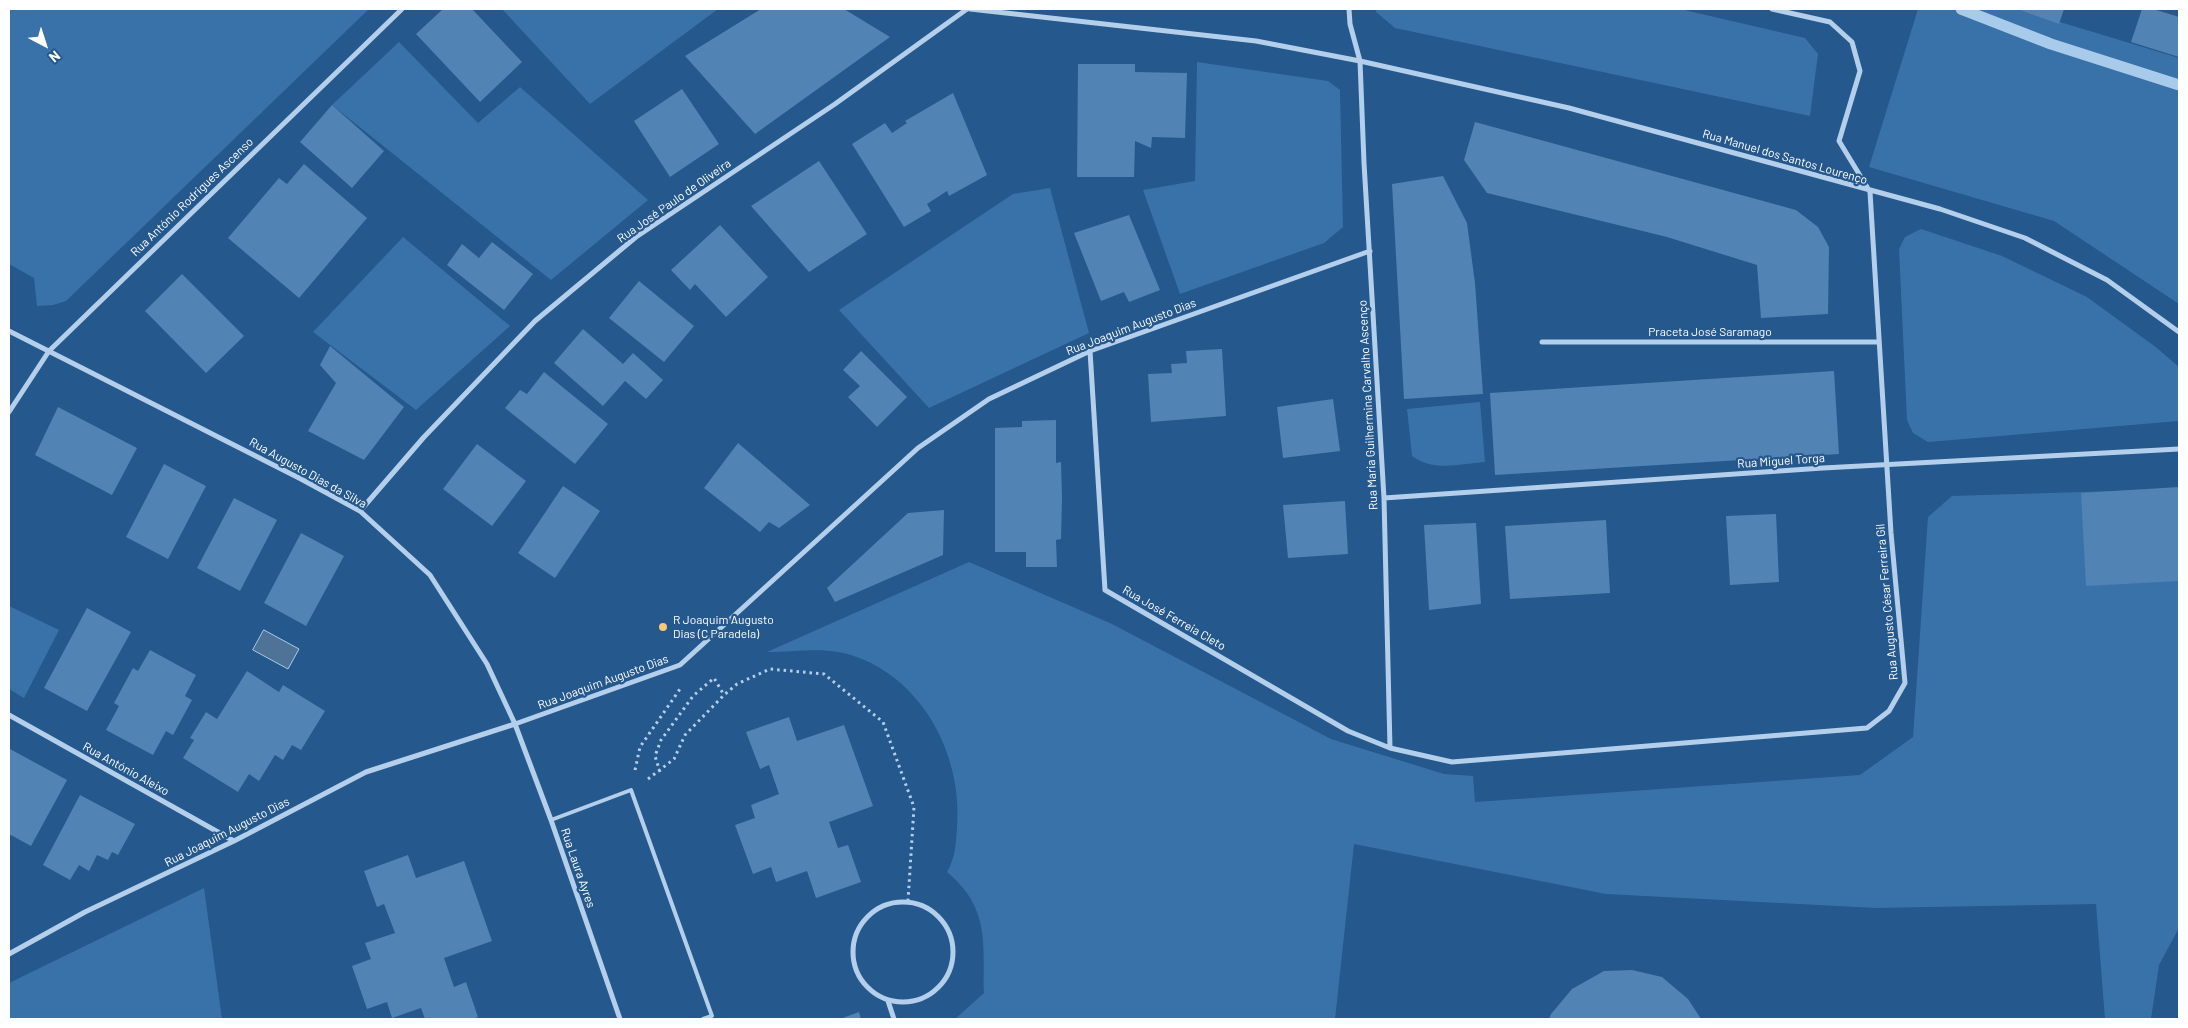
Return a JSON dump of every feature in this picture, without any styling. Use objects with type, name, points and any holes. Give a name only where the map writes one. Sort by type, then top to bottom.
[{"type":"street","name":"Rua António Rodrigues Ascenso","points":[[9,412],[48,351],[402,9]]},
{"type":"street","name":"Rua Manuel dos Santos Lourenço","points":[[969,9],[1256,41],[1360,61],[1569,108],[1870,192],[1940,209],[2025,238],[2107,280],[2179,332]]},
{"type":"street","name":"Rua José Paulo de Oliveira","points":[[360,511],[424,437],[535,321],[636,236],[835,104],[969,9]]},
{"type":"street","name":"Rua Maria Guilhermina Carvalho Ascenço","points":[[1349,9],[1350,24],[1360,61],[1384,498],[1390,748]]},
{"type":"street","points":[[1772,9],[1830,22],[1852,42],[1860,71],[1839,141],[1870,192]]},
{"type":"street","name":"Rua Augusto César Ferreira Gil","points":[[1390,748],[1452,762],[1867,728],[1889,711],[1905,683],[1891,533],[1870,192]]},
{"type":"street","name":"Rua Joaquim Augusto Dias","points":[[9,954],[85,912],[234,840],[366,772],[515,724],[680,664],[918,448],[989,399],[1090,351],[1370,251]]},
{"type":"street","name":"Rua Augusto Dias da Silva","points":[[9,331],[360,511],[430,575],[487,664],[515,724]]},
{"type":"street","name":"Praceta José Saramago","points":[[1542,342],[1879,342]]},
{"type":"street","name":"Rua José Ferreia Cleto","points":[[1090,351],[1105,590],[1348,731],[1390,748]]},
{"type":"street","name":"Rua Miguel Torga","points":[[1384,498],[1823,468],[2179,449]]},
{"type":"street","name":"Rua António Aleixo","points":[[9,715],[234,840]]},
{"type":"street","name":"Rua Laura Ayres","points":[[515,724],[551,820],[620,1019]]},
{"type":"street","points":[[908,901],[926,907],[941,918],[950,934],[954,953],[950,971],[939,987],[924,998],[906,1003],[888,1001],[871,992],[859,978],[852,961],[853,942],[860,924],[873,911],[889,903],[908,901]]},
{"type":"street","points":[[888,1001],[894,1019]]},
{"type":"lane","points":[[551,820],[631,790],[712,1016],[703,1019]]},
{"type":"path","points":[[631,790],[640,747],[683,684],[688,657]]},
{"type":"path","points":[[631,790],[660,772],[674,759],[685,735],[737,684],[770,669],[824,674],[883,722],[914,807],[908,901]]},
{"type":"path","points":[[660,772],[655,756],[661,740],[693,696],[714,678],[724,695]]},
{"type":"shaded area","points":[[9,9],[369,9],[66,301],[53,305],[37,306],[34,278],[9,264]]},
{"type":"shaded area","points":[[502,9],[718,9],[590,104]]},
{"type":"shaded area","points":[[1377,9],[1680,9],[1805,38],[1818,54],[1810,116],[1395,28],[1376,12]]},
{"type":"shaded area","points":[[1918,9],[2017,9],[2179,58],[2179,304],[2054,221],[1869,167]]},
{"type":"shaded area","points":[[399,42],[478,123],[520,87],[648,200],[551,280],[332,105]]},
{"type":"shaded area","points":[[1197,62],[1328,81],[1340,90],[1343,227],[1324,243],[1180,294],[1143,190],[1195,181]]},
{"type":"shaded area","points":[[1050,188],[1089,333],[929,408],[839,310],[1013,194]]},
{"type":"shaded area","points":[[1921,229],[2002,256],[2087,297],[2157,348],[2179,367],[2179,421],[1928,442],[1913,433],[1907,420],[1899,249],[1905,237]]},
{"type":"shaded area","points":[[403,237],[510,326],[416,410],[313,332]]},
{"type":"shaded area","points":[[1480,402],[1485,462],[1447,466],[1429,464],[1412,456],[1407,409]]},
{"type":"shaded area","points":[[2179,489],[2179,928],[2159,965],[2151,1019],[2105,1019],[2096,904],[1876,908],[1606,894],[1354,844],[1335,1019],[955,1019],[984,993],[983,942],[981,927],[971,899],[961,885],[947,872],[952,862],[956,845],[957,801],[946,749],[934,724],[919,702],[900,683],[879,667],[854,656],[822,650],[767,652],[969,562],[1112,624],[1331,739],[1444,774],[1473,776],[1475,802],[1860,775],[1913,737],[1928,517],[1952,496]]},
{"type":"shaded area","points":[[9,606],[59,630],[24,698],[9,689]]},
{"type":"shaded area","points":[[264,630],[299,649],[288,669],[253,650]]},
{"type":"shaded area","points":[[204,888],[222,1019],[9,1019],[9,983]]},
{"type":"building","points":[[443,9],[472,9],[522,62],[480,102],[416,34]]},
{"type":"building","points":[[761,9],[844,9],[890,37],[755,134],[685,56]]},
{"type":"building","points":[[2017,9],[2064,9],[2059,24]]},
{"type":"building","points":[[2142,9],[2153,9],[2179,17],[2179,57],[2131,42]]},
{"type":"building","points":[[1078,64],[1135,64],[1135,72],[1187,73],[1185,138],[1152,137],[1151,148],[1135,141],[1134,177],[1077,177]]},
{"type":"building","points":[[682,89],[719,144],[670,177],[634,121]]},
{"type":"building","points":[[953,93],[987,175],[949,196],[947,191],[927,204],[931,211],[904,227],[852,144],[885,123],[892,133],[907,123],[905,121]]},
{"type":"building","points":[[332,105],[384,151],[352,188],[300,142]]},
{"type":"building","points":[[1475,122],[1796,210],[1818,227],[1829,247],[1828,314],[1761,318],[1757,265],[1667,237],[1487,193],[1464,160]]},
{"type":"building","points":[[819,161],[867,234],[809,272],[751,206]]},
{"type":"building","points":[[304,164],[367,218],[299,298],[228,238],[279,178],[287,184]]},
{"type":"building","points":[[1443,176],[1467,223],[1475,283],[1483,394],[1404,399],[1392,184]]},
{"type":"building","points":[[1129,215],[1160,290],[1129,302],[1124,292],[1101,301],[1074,233]]},
{"type":"building","points":[[720,225],[768,277],[726,317],[695,284],[690,290],[671,270]]},
{"type":"building","points":[[492,242],[533,274],[504,310],[447,265],[462,244],[479,258]]},
{"type":"building","points":[[182,274],[244,336],[206,373],[145,311]]},
{"type":"building","points":[[639,281],[694,326],[664,362],[609,318]]},
{"type":"building","points":[[583,329],[623,364],[633,353],[663,380],[646,399],[625,381],[603,406],[554,363]]},
{"type":"building","points":[[330,346],[404,407],[364,460],[308,431],[336,383],[320,365]]},
{"type":"building","points":[[1222,349],[1226,416],[1151,422],[1148,374],[1172,373],[1171,364],[1187,363],[1186,351]]},
{"type":"building","points":[[861,351],[907,397],[877,427],[848,397],[860,386],[843,370]]},
{"type":"building","points":[[1834,371],[1839,454],[1495,475],[1490,393]]},
{"type":"building","points":[[544,372],[608,424],[575,464],[505,408],[520,390],[527,394]]},
{"type":"building","points":[[1333,399],[1340,451],[1283,458],[1277,407]]},
{"type":"building","points":[[58,407],[137,448],[112,495],[35,455]]},
{"type":"building","points":[[1056,420],[1056,463],[1061,462],[1062,498],[1061,539],[1056,540],[1057,567],[1026,567],[1026,552],[995,552],[995,428],[1022,427],[1022,421]]},
{"type":"building","points":[[738,443],[810,505],[779,528],[769,522],[760,532],[704,488]]},
{"type":"building","points":[[477,444],[526,481],[492,526],[443,489]]},
{"type":"building","points":[[164,464],[206,486],[168,559],[126,537]]},
{"type":"building","points":[[563,486],[600,511],[555,578],[518,553]]},
{"type":"building","points":[[2179,487],[2179,581],[2086,586],[2081,493]]},
{"type":"building","points":[[234,498],[277,520],[240,591],[197,568]]},
{"type":"building","points":[[1345,501],[1348,554],[1288,558],[1283,505]]},
{"type":"building","points":[[944,510],[943,555],[835,602],[827,588],[908,513]]},
{"type":"building","points":[[1776,514],[1779,582],[1730,585],[1726,516]]},
{"type":"building","points":[[1606,520],[1610,593],[1510,599],[1505,526]]},
{"type":"building","points":[[1476,523],[1481,604],[1429,610],[1424,525]]},
{"type":"building","points":[[301,533],[344,556],[306,626],[264,603]]},
{"type":"building","points":[[87,608],[131,632],[87,711],[44,688]]},
{"type":"building","points":[[150,650],[196,675],[185,696],[192,700],[173,735],[166,731],[153,755],[106,730],[119,706],[114,703],[133,668],[138,671]]},
{"type":"building","points":[[247,671],[279,692],[283,685],[325,711],[301,750],[292,745],[283,760],[275,755],[259,781],[249,774],[238,792],[183,758],[194,740],[190,738],[206,712],[217,719]]},
{"type":"building","points":[[789,717],[797,741],[844,725],[873,806],[829,822],[838,848],[848,845],[861,882],[816,898],[807,871],[776,882],[771,867],[753,874],[735,825],[755,818],[751,805],[779,794],[769,765],[760,769],[746,732]]},
{"type":"building","points":[[10,749],[67,780],[31,846],[9,834]]},
{"type":"building","points":[[80,795],[135,824],[118,855],[112,852],[108,860],[97,855],[89,871],[79,865],[70,880],[43,865]]},
{"type":"building","points":[[408,855],[416,878],[464,861],[492,941],[444,958],[454,987],[466,982],[478,1017],[472,1019],[425,1019],[421,1008],[392,1018],[387,1002],[367,1009],[352,966],[371,959],[365,943],[395,933],[384,904],[377,907],[364,871]]},
{"type":"building","points":[[1632,970],[1662,977],[1688,999],[1701,1019],[1549,1019],[1572,989],[1604,971]]},
{"type":"building","points":[[859,1012],[861,1019],[840,1019]]},
{"type":"waterway","points":[[1961,9],[2051,44],[2179,85]]},
{"type":"place","name":"R Joaquim Augusto Dias (C Paradela)","points":[[663,627]]}]
